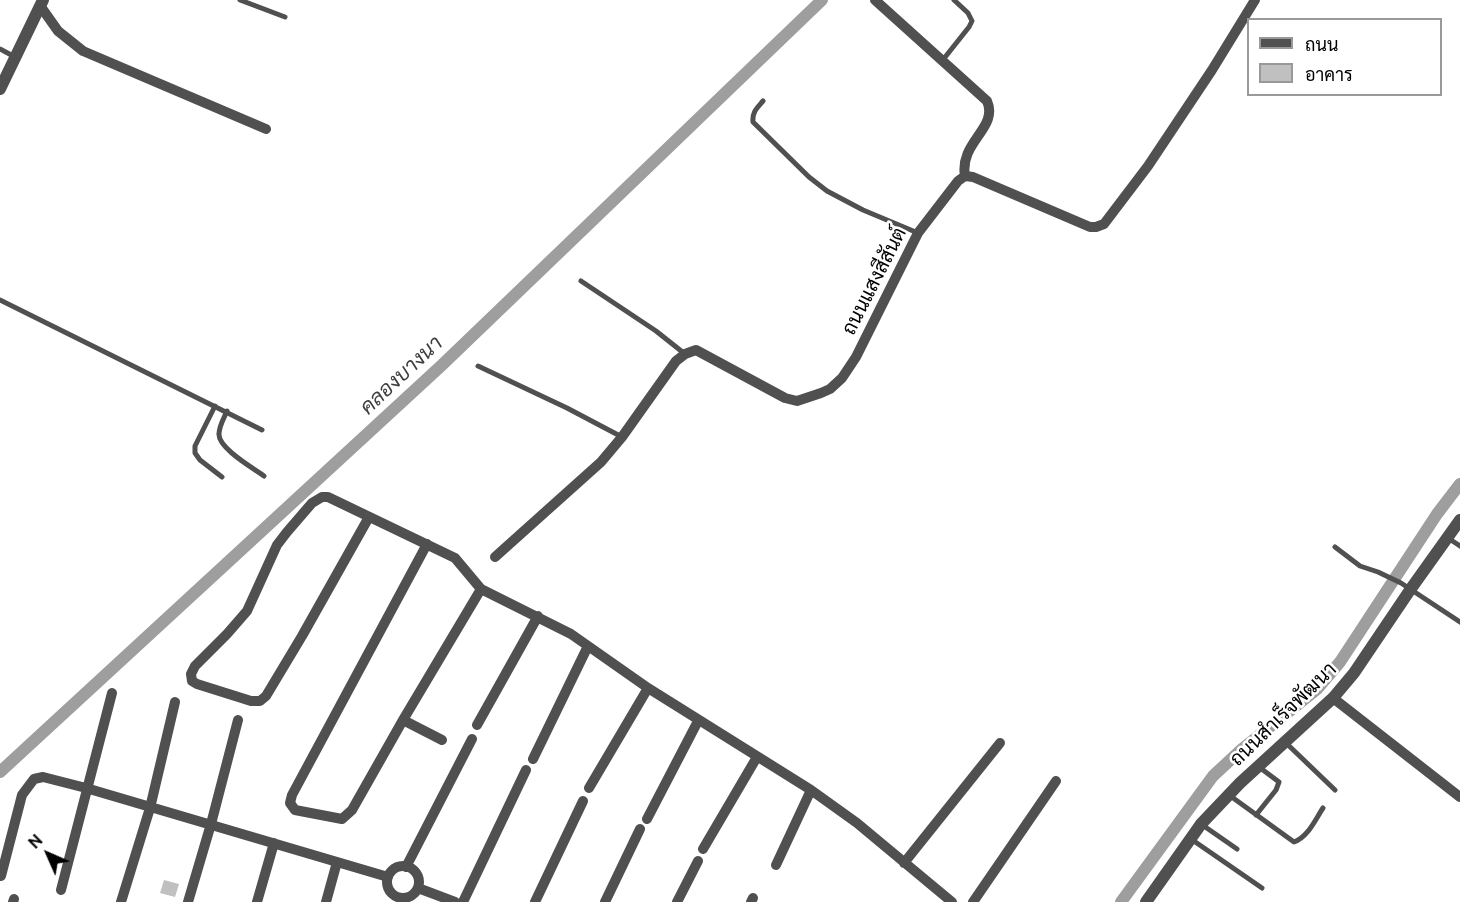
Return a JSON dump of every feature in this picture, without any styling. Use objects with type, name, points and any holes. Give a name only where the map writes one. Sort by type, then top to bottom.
[{"type":"street","points":[[875,0],[987,101],[991,109],[989,118],[964,159],[965,176],[973,177],[1090,227],[1101,226],[1109,218],[1148,166],[1255,0]]},
{"type":"street","points":[[0,89],[42,3]]},
{"type":"street","points":[[42,3],[58,31],[83,51],[266,129]]},
{"type":"street","name":"ถนนแสงสีสันต์","points":[[685,354],[696,350],[786,398],[797,401],[830,389],[842,378],[856,357],[918,233],[965,176]]},
{"type":"street","points":[[495,557],[601,462],[622,437],[676,361],[685,354]]},
{"type":"street","points":[[369,517],[266,696],[260,701],[251,700],[192,681],[191,674],[195,666],[228,634],[247,611],[277,545],[312,503],[322,497],[328,497],[455,558],[482,589],[571,634],[698,721],[811,790],[857,823],[952,902]]},
{"type":"street","name":"ถนนสำเร็จพัฒนา","points":[[1146,902],[1201,825],[1258,766],[1333,698],[1354,673],[1406,586],[1460,520]]},
{"type":"street","points":[[427,544],[292,795],[290,803],[295,810],[342,819],[347,816],[482,589]]},
{"type":"street","points":[[477,725],[538,616]]},
{"type":"street","points":[[532,759],[588,646]]},
{"type":"street","points":[[589,788],[648,688]]},
{"type":"street","points":[[61,890],[112,693]]},
{"type":"street","points":[[1333,698],[1460,797]]},
{"type":"street","points":[[121,902],[150,808],[175,702]]},
{"type":"street","points":[[188,902],[238,720]]},
{"type":"street","points":[[403,720],[442,740]]},
{"type":"street","points":[[605,902],[698,721]]},
{"type":"street","points":[[406,867],[472,738]]},
{"type":"street","points":[[904,863],[1000,743]]},
{"type":"street","points":[[703,849],[757,757]]},
{"type":"street","points":[[463,902],[526,770]]},
{"type":"street","points":[[1,876],[22,795],[34,779],[42,777],[211,824],[387,877]]},
{"type":"street","points":[[973,902],[1056,781]]},
{"type":"street","points":[[776,865],[811,790]]},
{"type":"street","points":[[535,902],[583,801]]},
{"type":"street","points":[[257,902],[274,843]]},
{"type":"street","points":[[677,902],[698,861]]},
{"type":"street","points":[[326,902],[337,862]]},
{"type":"street","points":[[397,867],[406,867],[416,874],[418,888],[408,897],[392,898],[387,887],[387,877],[397,867]]},
{"type":"street","points":[[418,888],[455,902]]},
{"type":"lane","points":[[240,0],[285,17]]},
{"type":"lane","points":[[942,61],[972,21],[954,0]]},
{"type":"lane","points":[[0,49],[17,58]]},
{"type":"lane","points":[[763,101],[752,116],[753,122],[809,177],[842,200],[918,233]]},
{"type":"lane","points":[[581,281],[656,331],[685,354]]},
{"type":"lane","points":[[0,300],[262,430]]},
{"type":"lane","points":[[478,366],[622,437]]},
{"type":"lane","points":[[215,406],[195,446],[195,453],[200,460],[222,477]]},
{"type":"lane","points":[[227,411],[219,431],[219,439],[227,449],[264,476]]},
{"type":"lane","points":[[1447,538],[1460,546]]},
{"type":"lane","points":[[1335,547],[1360,566],[1406,586],[1460,622]]},
{"type":"lane","points":[[1285,742],[1335,790]]},
{"type":"lane","points":[[1256,815],[1276,790],[1279,782],[1258,766]]},
{"type":"lane","points":[[1229,795],[1294,842],[1306,834],[1323,808]]},
{"type":"lane","points":[[1201,825],[1237,849]]},
{"type":"lane","points":[[1191,839],[1262,888]]},
{"type":"building","points":[[164,880],[179,884],[175,897],[160,893]]},
{"type":"waterway","name":"คลองบางนา","points":[[0,772],[442,365],[822,0]]},
{"type":"waterway","points":[[1121,902],[1213,776],[1241,750],[1317,689],[1340,662],[1437,514],[1460,484]]}]
